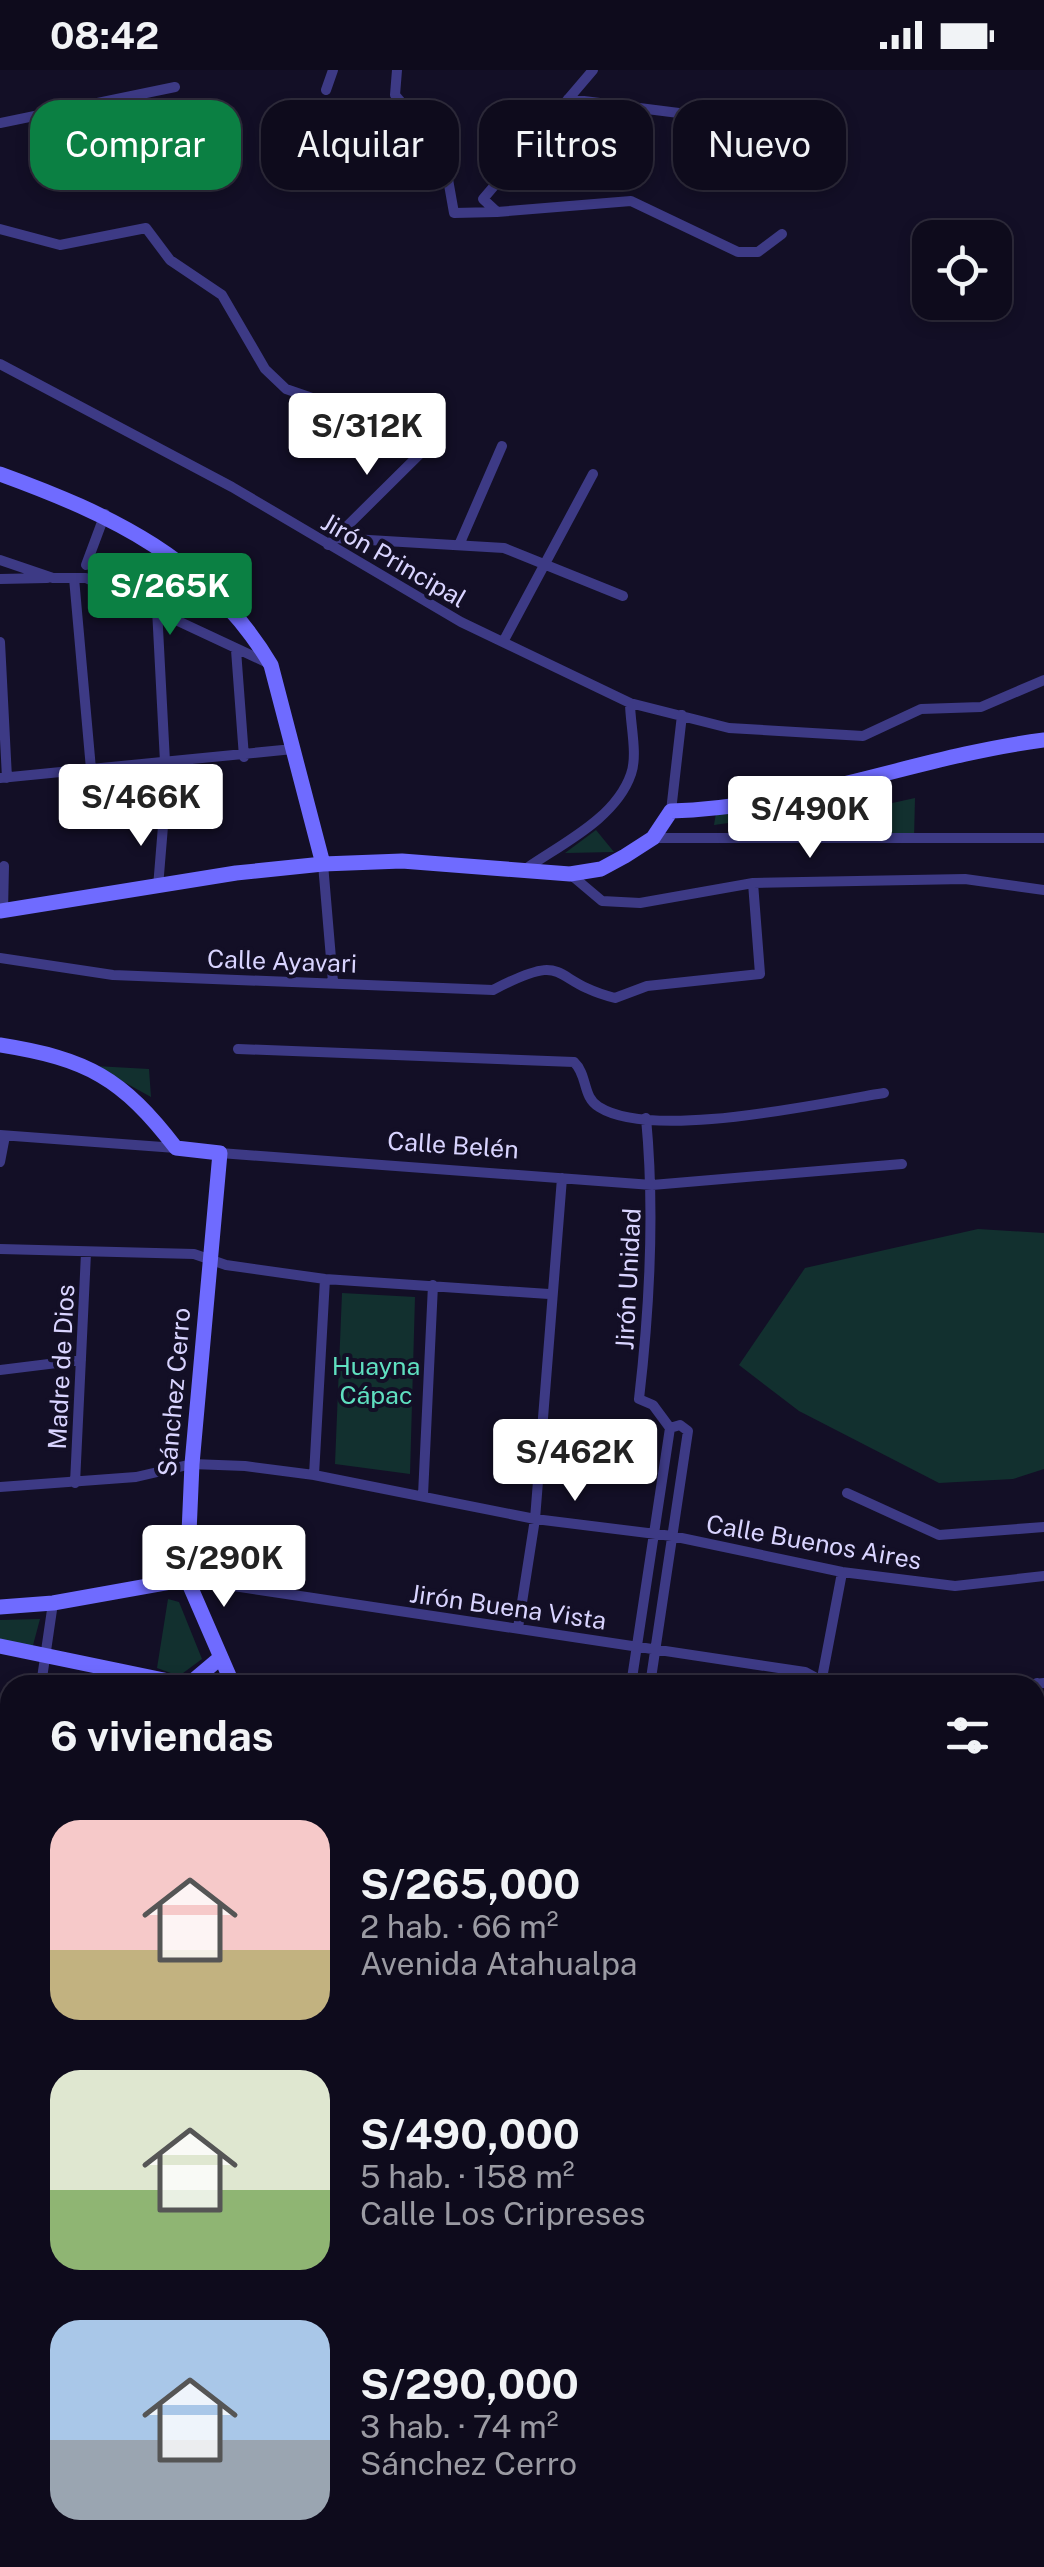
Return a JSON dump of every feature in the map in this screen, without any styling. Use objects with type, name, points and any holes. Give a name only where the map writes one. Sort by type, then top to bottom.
[{"type":"street","points":[[326,90],[333,70]]},
{"type":"street","points":[[396,70],[395,95],[442,151],[454,214],[631,202],[738,252],[758,252],[782,234]]},
{"type":"street","points":[[568,100],[593,70]]},
{"type":"street","points":[[0,124],[175,87]]},
{"type":"street","points":[[490,190],[483,198],[497,212]]},
{"type":"street","points":[[0,230],[60,245],[146,228],[170,260],[222,295],[265,369],[286,389],[434,440],[332,541]]},
{"type":"street","name":"Jirón Principal","points":[[0,364],[332,541],[504,642],[630,703],[729,728],[863,736],[922,709],[980,707],[1044,680]]},
{"type":"street","points":[[460,545],[502,446]]},
{"type":"street","points":[[0,474],[106,514],[180,563],[254,636],[271,665],[323,864],[333,982]]},
{"type":"street","points":[[504,642],[594,474]]},
{"type":"street","points":[[86,565],[106,514]]},
{"type":"street","points":[[332,541],[504,548],[623,596]]},
{"type":"street","points":[[0,560],[53,578]]},
{"type":"street","points":[[74,578],[91,769]]},
{"type":"street","points":[[0,579],[86,578],[157,608],[271,665]]},
{"type":"street","points":[[157,608],[165,762]]},
{"type":"street","points":[[0,642],[4,778],[244,757],[293,749]]},
{"type":"street","points":[[236,650],[244,757]]},
{"type":"street","points":[[527,868],[602,816],[618,798],[632,771],[630,703]]},
{"type":"street","points":[[4,866],[2,911],[323,864],[402,861],[570,874],[600,869],[653,838],[672,811],[682,715]]},
{"type":"street","points":[[672,811],[771,803],[983,748],[1044,740]]},
{"type":"street","points":[[158,887],[164,814]]},
{"type":"street","points":[[653,838],[1044,838]]},
{"type":"street","points":[[570,874],[602,902],[640,904],[753,882],[965,880],[1044,890]]},
{"type":"street","name":"Calle Ayavari","points":[[0,958],[113,975],[493,990],[536,968],[558,972],[615,998],[647,986],[760,974],[753,882]]},
{"type":"street","points":[[0,1045],[88,1065],[143,1106],[176,1148]]},
{"type":"street","points":[[238,1048],[574,1062],[583,1070],[586,1090],[594,1105],[646,1118],[705,1121],[884,1093]]},
{"type":"street","name":"Jirón Unidad","points":[[646,1118],[652,1185],[648,1325],[639,1399],[653,1405],[670,1428]]},
{"type":"street","points":[[0,1162],[2,1135]]},
{"type":"street","name":"Calle Belén","points":[[2,1135],[652,1185],[902,1164]]},
{"type":"street","name":"Sánchez Cerro","points":[[220,1153],[192,1464],[186,1579],[228,1675]]},
{"type":"street","points":[[518,1628],[535,1519],[549,1294],[562,1178]]},
{"type":"street","points":[[0,1249],[194,1254],[325,1279],[549,1294]]},
{"type":"street","name":"Madre de Dios","points":[[76,1483],[86,1253]]},
{"type":"street","points":[[314,1474],[325,1279]]},
{"type":"street","points":[[423,1495],[433,1285]]},
{"type":"street","points":[[0,1370],[81,1360]]},
{"type":"street","points":[[633,1675],[670,1428],[680,1425],[688,1431],[651,1675]]},
{"type":"street","name":"Calle Buenos Aires","points":[[0,1487],[136,1477],[192,1464],[314,1474],[535,1519],[672,1536],[842,1572],[955,1586],[1044,1576]]},
{"type":"street","points":[[847,1493],[939,1535],[1044,1527]]},
{"type":"street","points":[[827,1675],[841,1578]]},
{"type":"street","points":[[0,1607],[53,1603],[186,1579]]},
{"type":"street","name":"Jirón Buena Vista","points":[[186,1579],[637,1646],[790,1675]]},
{"type":"street","points":[[43,1675],[53,1603]]},
{"type":"street","points":[[0,1646],[127,1675]]},
{"type":"street","points":[[200,1675],[220,1658]]},
{"type":"green space","points":[[915,798],[914,839],[757,819],[714,825],[716,813],[847,813]]},
{"type":"green space","points":[[596,830],[614,852],[565,853]]},
{"type":"green space","points":[[95,1066],[149,1069],[151,1097]]},
{"type":"green space","points":[[978,1229],[1044,1233],[1044,1469],[1013,1479],[939,1483],[799,1411],[739,1365],[805,1268]]},
{"type":"green space","name":"Huayna Cápac","points":[[342,1293],[415,1297],[410,1474],[335,1464]]},
{"type":"green space","points":[[168,1599],[179,1602],[202,1659],[180,1675],[157,1668]]},
{"type":"green space","points":[[40,1619],[32,1649],[0,1642],[0,1620]]}]
